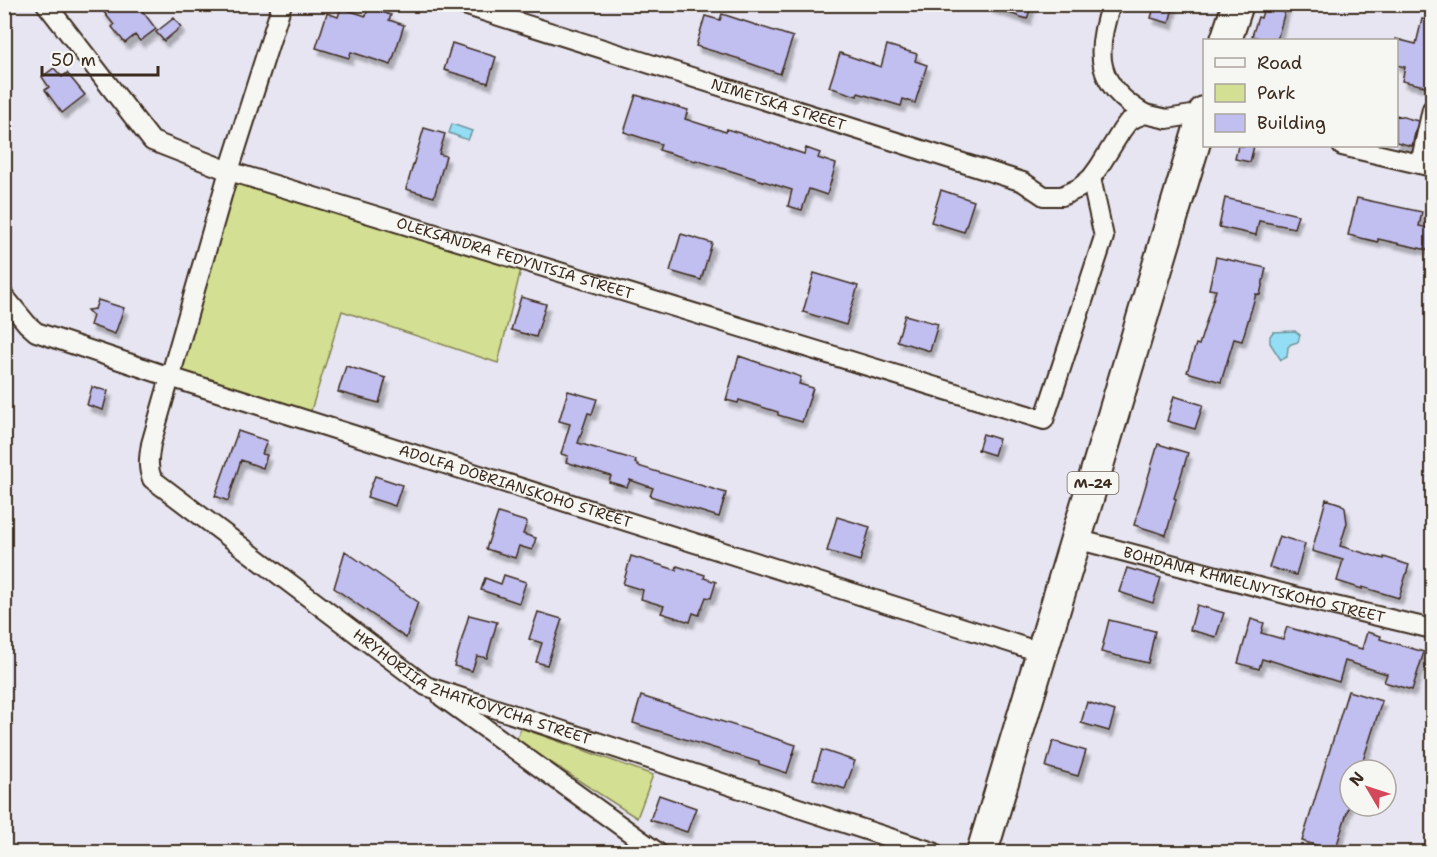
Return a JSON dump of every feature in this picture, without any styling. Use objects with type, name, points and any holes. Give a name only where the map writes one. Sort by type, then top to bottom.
[{"type":"highway","points":[[1226,39],[1238,4]]},
{"type":"highway","name":"М-24","points":[[982,852],[1203,116]]},
{"type":"street","name":"OLEKSANDRA FEDYNTSIA STREET","points":[[46,4],[152,141],[229,171],[1044,420],[1104,237],[1091,178]]},
{"type":"street","name":"HRYHORIIA ZHATKOVYCHA STREET","points":[[282,4],[229,171],[151,444],[148,469],[152,479],[426,686],[933,852]]},
{"type":"street","name":"NIMETSKA STREET","points":[[461,4],[1023,182],[1044,196],[1062,196],[1079,188],[1091,178]]},
{"type":"street","points":[[1111,4],[1101,39],[1102,66],[1113,89],[1129,105],[1144,114],[1167,119],[1203,113]]},
{"type":"street","points":[[1346,147],[1426,165],[1432,109]]},
{"type":"street","points":[[1091,178],[1128,122],[1144,114]]},
{"type":"street","name":"ADOLFA DOBRIANSKOHO STREET","points":[[4,296],[36,332],[170,377],[1043,652]]},
{"type":"street","name":"BOHDANA KHMELNYTSKOHO STREET","points":[[1076,539],[1297,597],[1432,629]]},
{"type":"street","points":[[426,686],[657,852]]},
{"type":"green space","points":[[229,171],[523,261],[498,363],[342,311],[308,420],[170,377]]},
{"type":"green space","points":[[521,728],[653,775],[637,818],[516,740]]},
{"type":"water","points":[[452,124],[472,131],[468,140],[449,133]]},
{"type":"water","points":[[1295,331],[1300,335],[1298,342],[1288,347],[1287,357],[1281,360],[1270,343],[1270,336],[1273,332]]},
{"type":"building","points":[[111,4],[137,4],[156,29],[140,41],[135,35],[125,43],[103,11]]},
{"type":"building","points":[[990,4],[1032,4],[1027,19],[990,7]]},
{"type":"building","points":[[1155,4],[1174,4],[1169,23],[1151,18]]},
{"type":"building","points":[[1265,4],[1287,4],[1277,39],[1252,36],[1258,17],[1261,18]]},
{"type":"building","points":[[341,8],[366,16],[368,8],[391,15],[389,20],[404,25],[391,65],[351,52],[349,58],[316,48],[327,13],[338,17]]},
{"type":"building","points":[[722,14],[793,37],[780,74],[696,46],[705,16],[720,20]]},
{"type":"building","points":[[174,18],[181,27],[164,41],[156,32]]},
{"type":"building","points":[[1422,19],[1432,21],[1432,74],[1429,87],[1402,81],[1405,67],[1398,65],[1398,40],[1416,44]]},
{"type":"building","points":[[452,43],[496,57],[488,83],[444,70]]},
{"type":"building","points":[[887,45],[917,54],[915,61],[927,65],[915,103],[903,99],[901,106],[829,87],[840,53],[881,67]]},
{"type":"building","points":[[54,68],[62,77],[67,73],[85,95],[62,113],[45,90],[49,87],[42,77]]},
{"type":"building","points":[[636,95],[688,110],[685,119],[726,132],[727,129],[804,154],[806,148],[820,153],[818,158],[836,164],[827,195],[809,189],[802,210],[788,206],[792,190],[659,150],[661,144],[624,132]]},
{"type":"building","points":[[1398,116],[1418,121],[1412,146],[1398,142]]},
{"type":"building","points":[[424,128],[445,134],[439,154],[446,156],[434,197],[406,189]]},
{"type":"building","points":[[1238,147],[1254,147],[1250,162],[1235,159]]},
{"type":"building","points":[[941,190],[974,201],[964,232],[931,222]]},
{"type":"building","points":[[1225,198],[1298,215],[1294,228],[1259,221],[1256,235],[1219,227]]},
{"type":"building","points":[[1357,198],[1422,212],[1419,226],[1432,229],[1432,251],[1348,235]]},
{"type":"building","points":[[681,234],[712,243],[701,280],[670,271]]},
{"type":"building","points":[[1216,257],[1266,268],[1260,295],[1256,294],[1242,341],[1234,339],[1221,382],[1187,372],[1196,344],[1199,345],[1216,290],[1209,289]]},
{"type":"building","points":[[814,273],[858,286],[846,325],[803,312]]},
{"type":"building","points":[[521,297],[546,304],[536,337],[511,330]]},
{"type":"building","points":[[98,300],[124,308],[115,334],[90,325],[93,316],[87,310],[95,309]]},
{"type":"building","points":[[905,315],[938,324],[930,351],[897,341]]},
{"type":"building","points":[[739,356],[801,377],[799,384],[813,388],[802,422],[739,400],[738,403],[726,400]]},
{"type":"building","points":[[346,366],[386,378],[379,403],[338,392]]},
{"type":"building","points":[[92,387],[108,391],[103,410],[87,405]]},
{"type":"building","points":[[568,391],[597,399],[592,414],[588,413],[578,443],[636,460],[635,463],[638,466],[726,493],[719,517],[650,496],[653,488],[630,480],[627,487],[609,482],[611,476],[566,462],[568,456],[561,454],[570,424],[559,421]]},
{"type":"building","points":[[1174,396],[1203,405],[1195,429],[1167,421]]},
{"type":"building","points":[[238,431],[267,441],[262,454],[267,455],[263,468],[241,460],[228,501],[215,496]]},
{"type":"building","points":[[983,434],[999,439],[994,455],[978,450]]},
{"type":"building","points":[[1158,444],[1188,453],[1174,498],[1176,499],[1166,535],[1134,525]]},
{"type":"building","points":[[375,476],[402,485],[395,506],[367,497]]},
{"type":"building","points":[[1326,499],[1341,504],[1345,508],[1347,523],[1340,546],[1409,565],[1399,598],[1337,581],[1343,560],[1312,551]]},
{"type":"building","points":[[498,513],[527,522],[523,534],[536,538],[532,550],[519,546],[515,558],[486,549]]},
{"type":"building","points":[[837,517],[870,527],[860,561],[827,551]]},
{"type":"building","points":[[1279,536],[1305,544],[1296,575],[1269,567]]},
{"type":"building","points":[[345,551],[418,602],[406,638],[334,588]]},
{"type":"building","points":[[631,556],[676,570],[677,566],[705,575],[704,578],[716,582],[711,598],[706,597],[699,615],[693,613],[690,622],[661,613],[664,606],[641,599],[643,590],[623,584]]},
{"type":"building","points":[[1127,568],[1161,578],[1153,603],[1119,592]]},
{"type":"building","points":[[504,575],[526,582],[519,603],[481,590],[485,578],[501,584]]},
{"type":"building","points":[[1197,605],[1224,613],[1216,637],[1190,630]]},
{"type":"building","points":[[538,612],[562,619],[547,665],[536,662],[542,643],[529,639]]},
{"type":"building","points":[[469,615],[497,622],[487,658],[477,656],[472,671],[454,666]]},
{"type":"building","points":[[1251,619],[1264,623],[1261,633],[1283,639],[1287,627],[1362,649],[1367,632],[1381,636],[1380,639],[1424,652],[1412,690],[1384,682],[1387,674],[1345,661],[1339,682],[1269,660],[1262,659],[1259,669],[1238,663]]},
{"type":"building","points":[[1109,620],[1155,631],[1148,663],[1101,652]]},
{"type":"building","points":[[1348,691],[1382,701],[1364,758],[1338,758],[1338,818],[1345,818],[1335,851],[1302,841]]},
{"type":"building","points":[[641,696],[796,745],[787,773],[759,764],[759,762],[633,723]]},
{"type":"building","points":[[1087,702],[1115,711],[1109,731],[1081,723]]},
{"type":"building","points":[[1053,741],[1086,751],[1078,776],[1046,767]]},
{"type":"building","points":[[822,750],[855,761],[845,789],[813,779]]},
{"type":"building","points":[[659,795],[696,808],[687,832],[650,820]]}]
